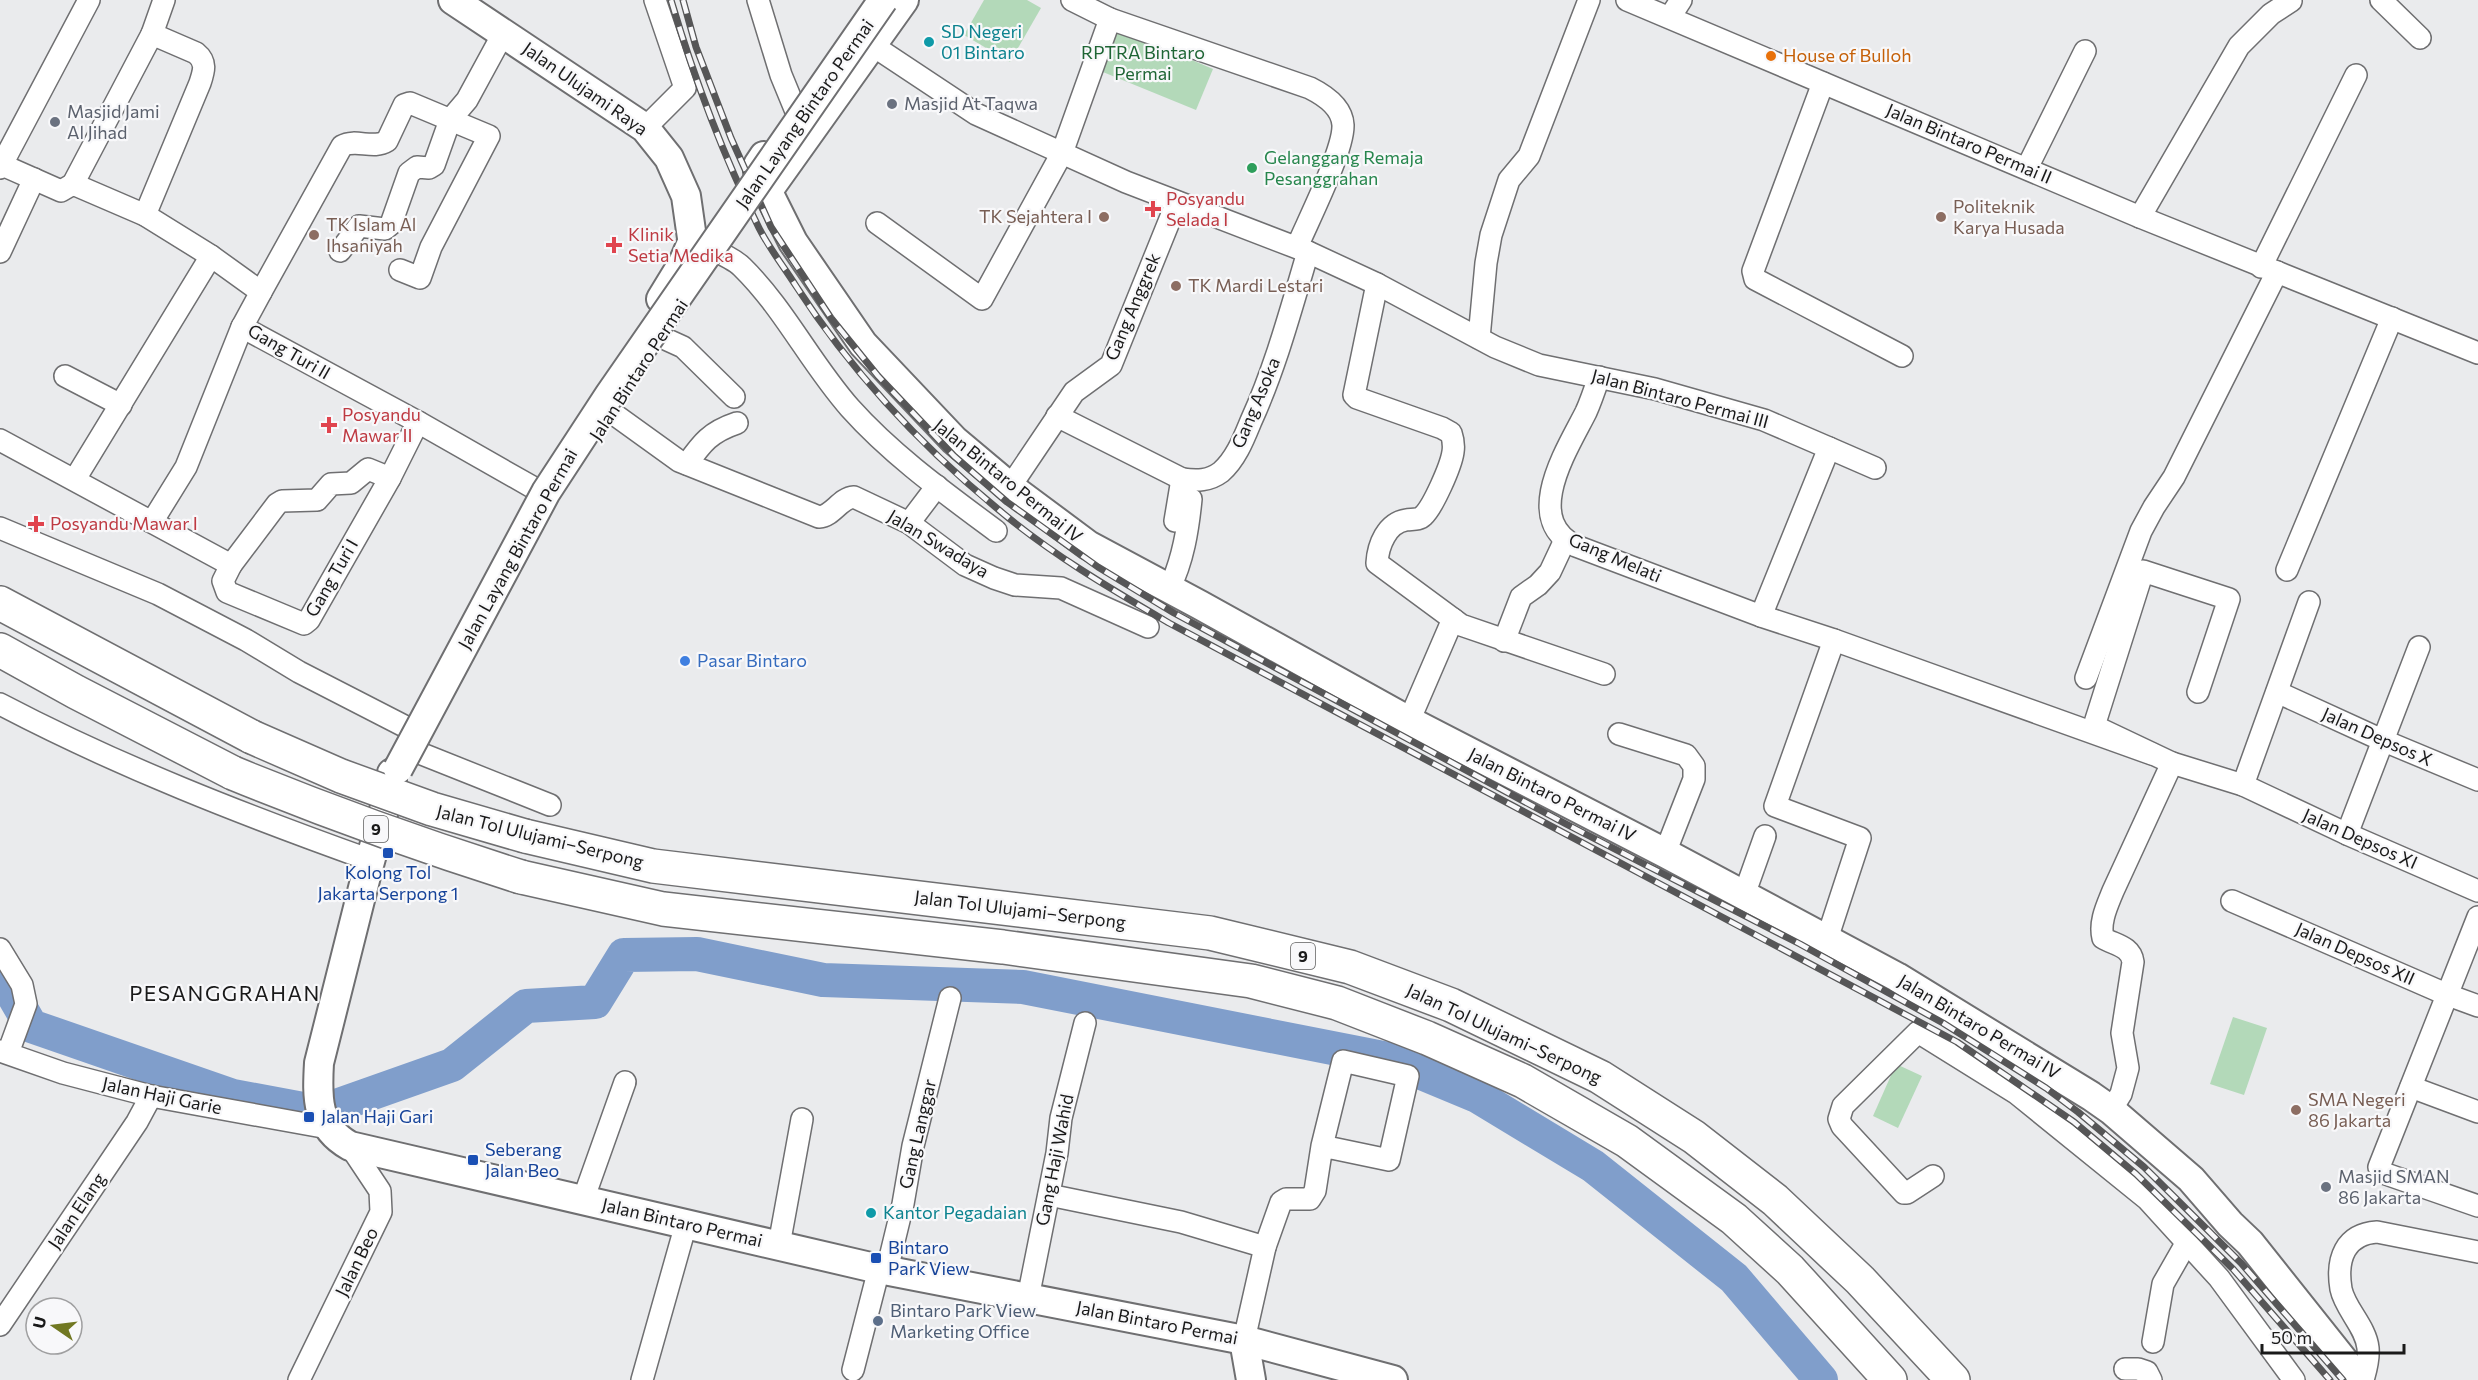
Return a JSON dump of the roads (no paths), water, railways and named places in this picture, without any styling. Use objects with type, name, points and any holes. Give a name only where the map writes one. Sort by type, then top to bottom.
[{"type":"highway","name":"Jalan Tol Ulujami–Serpong","points":[[0,603],[252,737],[341,776],[432,809],[525,836],[653,866],[1210,933],[1350,967],[1441,1002],[1600,1077],[1694,1137],[1775,1200],[1860,1280],[1953,1380]]},
{"type":"highway","name":"Jalan Tol Ulujami–Serpong","points":[[0,650],[233,773],[413,843],[521,876],[663,909],[1003,947],[1251,981],[1337,1004],[1427,1038],[1523,1081],[1627,1140],[1734,1219],[1790,1270],[1890,1380]]},
{"type":"street","points":[[80,3],[1,166],[61,190],[73,184],[152,34],[164,0]]},
{"type":"street","name":"Jalan Ulujami Raya","points":[[453,0],[645,128],[669,158],[686,196],[695,254]]},
{"type":"street","points":[[645,128],[685,88],[655,0]]},
{"type":"street","points":[[758,0],[781,75],[795,109]]},
{"type":"street","points":[[767,192],[832,78],[869,0]]},
{"type":"street","name":"Jalan Layang Bintaro Permai","points":[[404,757],[546,492],[610,394],[883,0]]},
{"type":"street","points":[[767,192],[758,172],[758,165],[795,109],[832,78],[879,49],[904,0]]},
{"type":"street","points":[[1072,0],[1110,20],[1310,88],[1322,94],[1337,109],[1343,124],[1339,141],[1302,249]]},
{"type":"street","points":[[1479,338],[1486,263],[1506,187],[1514,172],[1529,156],[1589,0]]},
{"type":"street","name":"Jalan Bintaro Permai II","points":[[1627,0],[1675,9],[1823,83],[2140,217],[2478,353]]},
{"type":"street","points":[[2381,0],[2420,38]]},
{"type":"street","points":[[2140,217],[2239,46],[2271,14],[2291,1]]},
{"type":"street","points":[[878,223],[982,299],[1062,153],[1110,20]]},
{"type":"street","points":[[340,250],[358,226],[385,229],[391,224],[409,173],[417,167],[432,168],[450,120],[467,100],[504,32]]},
{"type":"street","points":[[146,215],[200,83],[204,65],[202,58],[196,53],[152,34]]},
{"type":"street","name":"Jalan Bintaro Permai III","points":[[879,49],[976,114],[1126,182],[1302,249],[1377,284],[1479,338],[1539,364],[1655,389],[1764,420],[1875,468]]},
{"type":"street","points":[[2027,168],[2085,51]]},
{"type":"street","points":[[2086,678],[2144,525],[2174,477],[2356,75]]},
{"type":"street","points":[[1823,83],[1753,271],[1755,279],[1764,286],[1902,356]]},
{"type":"street","name":"Gang Turi II","points":[[450,120],[406,104],[387,141],[375,145],[349,143],[342,146],[242,327],[534,488]]},
{"type":"street","points":[[400,270],[420,278],[431,246],[489,136],[450,120]]},
{"type":"street","points":[[0,252],[34,179]]},
{"type":"street","points":[[73,184],[146,215],[211,256],[261,292]]},
{"type":"street","name":"Jalan Bintaro Permai IV","points":[[767,192],[793,242],[863,344],[954,440],[1010,488],[1088,545],[1409,722],[1665,853],[1897,977],[2091,1096],[2111,1110],[2191,1179],[2230,1224],[2250,1242],[2359,1380]]},
{"type":"street","name":"Gang Anggrek","points":[[1010,488],[1074,392],[1111,366],[1177,202]]},
{"type":"street","name":"Gang Asoka","points":[[1188,480],[1209,479],[1222,471],[1240,447],[1270,378],[1302,249]]},
{"type":"street","points":[[695,254],[740,265],[775,307],[848,405],[872,430],[937,486],[996,531]]},
{"type":"street","name":"Jalan Bintaro Permai","points":[[404,757],[611,412],[658,322],[678,272],[695,254]]},
{"type":"street","points":[[75,479],[211,256]]},
{"type":"street","points":[[1377,284],[1354,395],[1442,428],[1451,433],[1453,440],[1453,452],[1429,510],[1421,519],[1397,521],[1390,526],[1377,556],[1377,563],[1453,619],[1479,633],[1604,674]]},
{"type":"street","points":[[2287,570],[2392,318]]},
{"type":"street","points":[[658,322],[734,397]]},
{"type":"street","name":"Jalan Bintaro Permai","points":[[658,322],[534,488],[404,757],[370,860],[319,1063],[322,1114],[336,1139],[350,1146],[883,1269],[1244,1340],[1393,1380]]},
{"type":"street","points":[[152,522],[186,467],[242,327]]},
{"type":"street","points":[[65,376],[120,405]]},
{"type":"street","name":"Gang Melati","points":[[1599,377],[1553,478],[1551,512],[1554,525],[1565,540],[1761,615]]},
{"type":"street","name":"Jalan Swadaya","points":[[611,412],[679,461],[819,517],[824,517],[846,499],[854,497],[909,523],[965,565],[994,578],[1015,585],[1061,588],[1148,627]]},
{"type":"street","points":[[1057,416],[1188,480]]},
{"type":"street","name":"Gang Turi I","points":[[231,565],[223,581],[227,592],[301,623],[306,622],[390,477],[418,422]]},
{"type":"street","points":[[687,464],[715,431],[736,423]]},
{"type":"street","points":[[0,440],[231,565],[277,504],[286,500],[317,500],[332,484],[351,483],[367,470],[390,477]]},
{"type":"street","points":[[1829,448],[1761,615],[2152,754]]},
{"type":"street","points":[[1175,521],[1188,480]]},
{"type":"street","points":[[1169,588],[1175,576],[1188,531],[1188,480]]},
{"type":"street","points":[[909,523],[937,486]]},
{"type":"street","points":[[0,528],[158,594],[246,640],[299,672],[404,757],[550,805]]},
{"type":"street","points":[[1504,641],[1521,597],[1538,585],[1550,572],[1565,540]]},
{"type":"street","points":[[2152,754],[2094,726],[2143,571],[2229,599],[2198,692]]},
{"type":"street","points":[[2243,785],[2309,602]]},
{"type":"street","points":[[1409,722],[1453,619]]},
{"type":"street","points":[[1827,939],[1860,838],[1775,806],[1834,640]]},
{"type":"street","points":[[2347,834],[2419,647]]},
{"type":"street","name":"Jalan Depsos X","points":[[2277,692],[2382,740],[2478,780]]},
{"type":"street","points":[[0,704],[51,731],[249,816],[370,860]]},
{"type":"street","points":[[1619,734],[1686,755],[1694,766],[1694,779],[1665,853]]},
{"type":"street","name":"Jalan Depsos XI","points":[[2152,754],[2172,763],[2243,785],[2347,834],[2478,891]]},
{"type":"street","points":[[2111,1110],[2121,1094],[2128,1068],[2122,1033],[2133,962],[2130,952],[2106,940],[2102,934],[2105,911],[2120,894],[2172,763]]},
{"type":"street","points":[[1744,895],[1765,836]]},
{"type":"street","name":"Jalan Depsos XII","points":[[2232,901],[2478,1006]]},
{"type":"street","points":[[2478,917],[2379,1164],[2380,1171],[2478,1206]]},
{"type":"street","points":[[0,949],[22,985],[26,1004],[8,1047]]},
{"type":"street","name":"Gang Langgar","points":[[853,1370],[903,1204],[913,1146],[950,998]]},
{"type":"street","name":"Gang Haji Wahid","points":[[1028,1298],[1049,1195],[1061,1118],[1085,1023]]},
{"type":"street","points":[[1933,1176],[1904,1193],[1842,1126],[1839,1119],[1843,1106],[1918,1032],[2016,1093],[2146,1199],[2219,1278],[2294,1380]]},
{"type":"street","name":"Jalan Haji Garie","points":[[8,1047],[63,1073],[152,1096],[322,1114]]},
{"type":"street","points":[[1251,1380],[1244,1340],[1265,1247],[1281,1202],[1286,1199],[1306,1199],[1313,1196],[1322,1146],[1343,1061],[1408,1076],[1389,1160],[1322,1146]]},
{"type":"street","points":[[583,1200],[625,1082]]},
{"type":"street","points":[[2411,1087],[2478,1112]]},
{"type":"street","name":"Jalan Elang","points":[[0,1325],[152,1096]]},
{"type":"street","points":[[779,1245],[802,1119]]},
{"type":"street","name":"Jalan Beo","points":[[299,1380],[381,1212],[380,1191],[350,1146]]},
{"type":"street","points":[[1049,1195],[1181,1222],[1265,1247]]},
{"type":"street","points":[[642,1380],[686,1224]]},
{"type":"street","points":[[2363,1380],[2368,1347],[2341,1289],[2345,1247],[2365,1233],[2377,1232],[2478,1252]]},
{"type":"street","points":[[2153,1342],[2163,1284],[2187,1242]]},
{"type":"street","points":[[2126,1370],[2138,1369],[2147,1372],[2151,1380]]},
{"type":"waterway","points":[[0,972],[31,1026],[233,1096],[319,1112],[452,1065],[526,1006],[595,1002],[624,955],[697,954],[823,980],[1023,987],[1388,1059],[1477,1096],[1593,1166],[1734,1278],[1821,1380]]},
{"type":"railway","points":[[671,0],[699,87],[721,144],[759,228],[772,250],[840,348],[889,406],[942,460],[999,510],[1060,556],[1169,623],[1957,1042],[2074,1122],[2136,1174],[2233,1269],[2330,1380]]},
{"type":"railway","points":[[683,0],[696,47],[731,138],[771,227],[831,318],[878,376],[954,456],[1007,502],[1098,567],[1174,613],[1566,824],[1800,944],[1943,1023],[2046,1088],[2144,1167],[2241,1263],[2343,1380]]},
{"type":"place","name":"SD Negeri 01 Bintaro","points":[[929,42]]},
{"type":"place","name":"House of Bulloh","points":[[1771,56]]},
{"type":"place","name":"Masjid At Taqwa","points":[[892,104]]},
{"type":"place","name":"Masjid Jami Al Jihad","points":[[55,122]]},
{"type":"place","name":"Gelanggang Remaja Pesanggrahan","points":[[1252,168]]},
{"type":"place","name":"Posyandu Selada I","points":[[1153,209]]},
{"type":"place","name":"TK Sejahtera I","points":[[1104,217]]},
{"type":"place","name":"Politeknik Karya Husada","points":[[1941,217]]},
{"type":"place","name":"TK Islam Al Ihsaniyah","points":[[314,235]]},
{"type":"place","name":"Klinik Setia Medika","points":[[614,245]]},
{"type":"place","name":"TK Mardi Lestari","points":[[1176,286]]},
{"type":"place","name":"Posyandu Mawar II","points":[[329,425]]},
{"type":"place","name":"Posyandu Mawar I","points":[[36,524]]},
{"type":"place","name":"Pasar Bintaro","points":[[685,661]]},
{"type":"place","name":"Kolong Tol Jakarta Serpong 1","points":[[388,853]]},
{"type":"place","name":"SMA Negeri 86 Jakarta","points":[[2296,1110]]},
{"type":"place","name":"Jalan Haji Gari","points":[[309,1117]]},
{"type":"place","name":"Seberang Jalan Beo","points":[[473,1160]]},
{"type":"place","name":"Masjid SMAN 86 Jakarta","points":[[2326,1187]]},
{"type":"place","name":"Kantor Pegadaian","points":[[871,1213]]},
{"type":"place","name":"Bintaro Park View","points":[[876,1258]]},
{"type":"place","name":"Bintaro Park View Marketing Office","points":[[878,1321]]},
{"type":"district","name":"PESANGGRAHAN","points":[[225,994]]},
{"type":"park label","name":"RPTRA Bintaro Permai","points":[[1143,63]]}]
